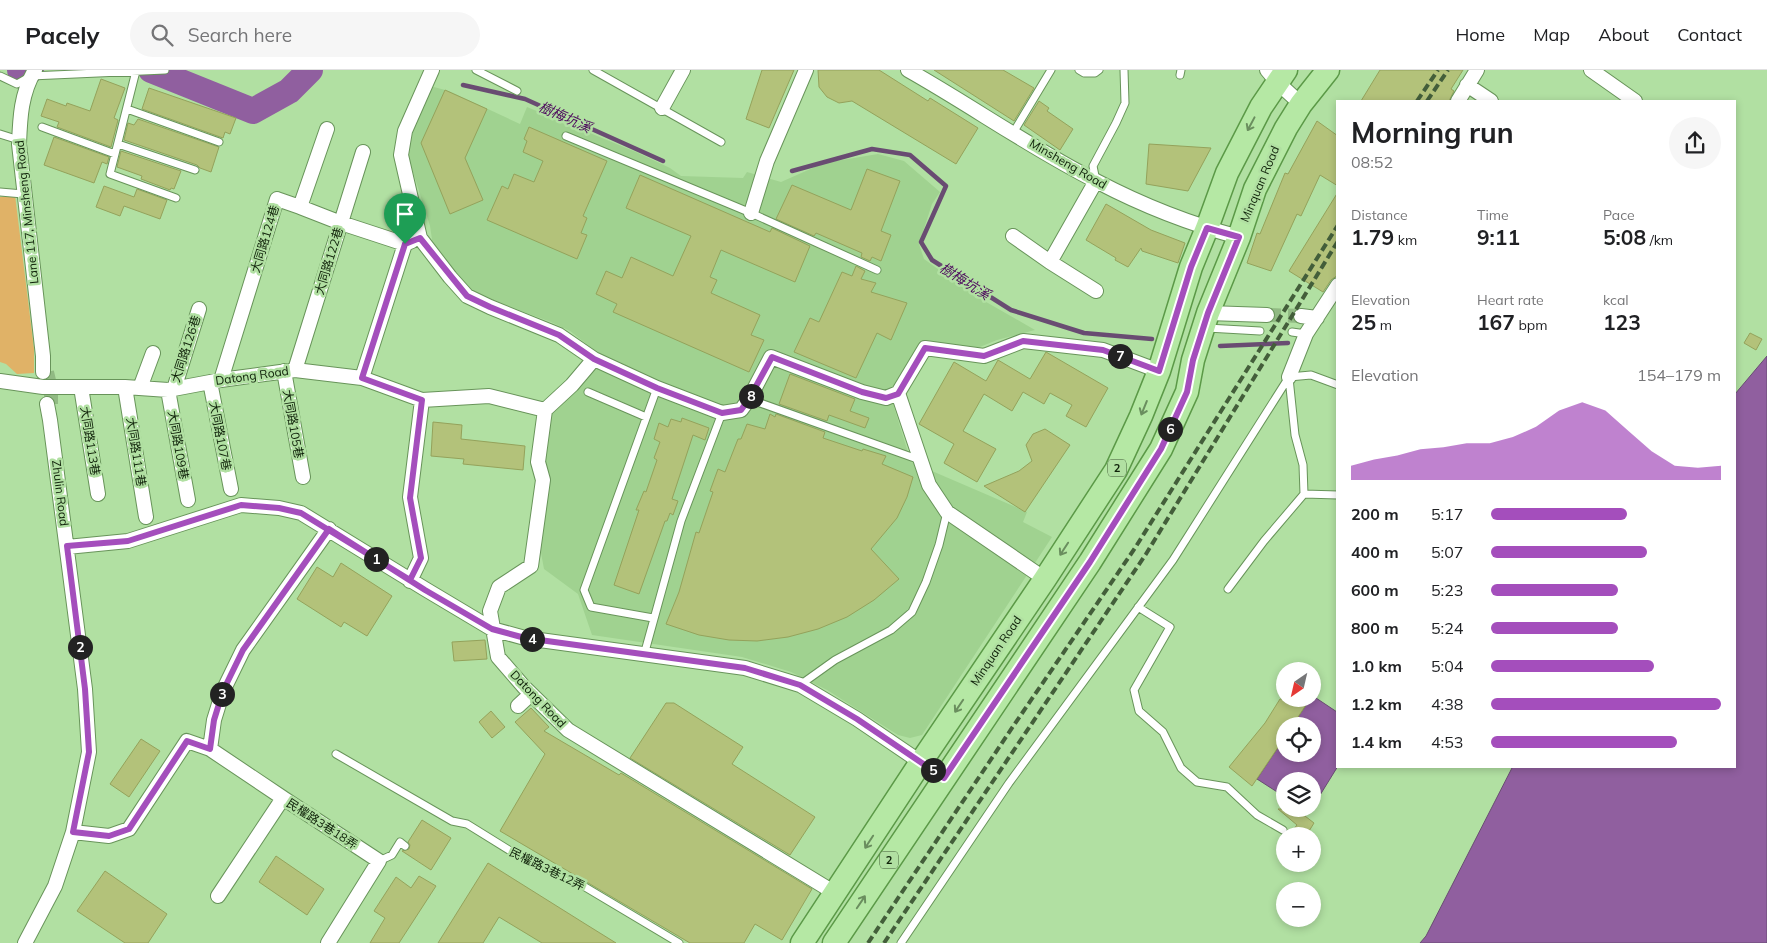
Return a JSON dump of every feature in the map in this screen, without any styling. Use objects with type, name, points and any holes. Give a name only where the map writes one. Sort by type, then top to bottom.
[{"type":"main road","name":"Minquan Road","points":[[834,943],[1090,562],[1161,449],[1187,392],[1202,333],[1239,237],[1255,189],[1276,144],[1301,104],[1328,70]]},
{"type":"main road","name":"Minquan Road","points":[[802,943],[1116,470],[1159,371],[1191,267],[1227,173],[1277,74]]},
{"type":"street","points":[[432,70],[406,132],[401,155],[420,238],[467,296],[559,335],[594,359],[657,388],[722,413],[741,410],[772,357],[862,392],[886,398],[898,394],[925,348],[984,356],[1023,341],[1103,350],[1159,371]]},
{"type":"street","points":[[662,108],[683,70]]},
{"type":"street","points":[[751,213],[767,161],[806,70]]},
{"type":"street","name":"Minsheng Road","points":[[908,70],[1096,181],[1135,200],[1207,228],[1239,237]]},
{"type":"street","points":[[1459,100],[1477,70]]},
{"type":"street","points":[[1591,70],[1636,100]]},
{"type":"street","name":"Lane 117, Minsheng Road","points":[[33,73],[23,96],[19,140],[45,372]]},
{"type":"street","points":[[1277,74],[1301,104]]},
{"type":"street","points":[[1467,86],[1489,100]]},
{"type":"street","name":"大同路124巷","points":[[216,381],[277,199],[300,207],[327,129]]},
{"type":"street","name":"大同路122巷","points":[[289,371],[341,223],[363,152]]},
{"type":"street","points":[[1050,262],[1096,181]]},
{"type":"street","points":[[300,207],[405,244],[420,238]]},
{"type":"street","points":[[1013,236],[1096,291]]},
{"type":"street","points":[[362,378],[405,244]]},
{"type":"street","points":[[1289,377],[1312,326],[1336,288]]},
{"type":"street","name":"大同路126巷","points":[[171,390],[199,309]]},
{"type":"street","points":[[1202,333],[1267,315]]},
{"type":"street","points":[[1301,316],[1312,326]]},
{"type":"street","points":[[140,388],[153,353]]},
{"type":"street","points":[[545,410],[572,385],[594,359]]},
{"type":"street","name":"Datong Road","points":[[1,381],[43,387],[126,387],[171,390],[216,381],[289,371],[362,378],[422,400],[488,396],[545,410],[538,462],[543,480],[531,566],[500,587],[490,611],[498,657],[531,694],[568,730],[835,893]]},
{"type":"street","name":"大同路105巷","points":[[289,371],[303,476]]},
{"type":"street","name":"大同路107巷","points":[[216,381],[231,489]]},
{"type":"street","name":"大同路113巷","points":[[81,387],[98,494]]},
{"type":"street","name":"大同路111巷","points":[[126,387],[146,517]]},
{"type":"street","name":"大同路109巷","points":[[171,390],[188,500]]},
{"type":"street","points":[[898,394],[929,485],[947,512],[1045,579]]},
{"type":"street","points":[[410,580],[421,558],[410,498],[422,400]]},
{"type":"street","name":"Zhulin Road","points":[[25,943],[54,886],[73,832],[89,752],[85,689],[49,404]]},
{"type":"street","points":[[67,546],[128,541],[241,505],[279,508],[301,513],[492,629],[525,638],[644,656],[745,668],[800,685],[857,719],[944,778]]},
{"type":"street","points":[[210,749],[214,720],[223,691],[243,650],[329,529]]},
{"type":"street","points":[[518,706],[531,694]]},
{"type":"street","points":[[73,832],[109,836],[129,829],[187,741],[210,749],[283,798]]},
{"type":"street","name":"民權路3巷18弄","points":[[218,896],[283,798],[379,861]]},
{"type":"street","points":[[328,943],[343,915],[379,861]]},
{"type":"lane","points":[[138,70],[110,174],[176,198]]},
{"type":"lane","points":[[0,76],[17,84],[33,73],[164,70]]},
{"type":"lane","points":[[476,70],[517,91]]},
{"type":"lane","points":[[593,70],[721,142]]},
{"type":"lane","points":[[1013,133],[1051,70]]},
{"type":"lane","points":[[1079,70],[1084,73],[1095,73],[1099,70]]},
{"type":"lane","points":[[1096,181],[1092,166],[1116,123],[1124,103],[1124,70]]},
{"type":"lane","points":[[126,109],[219,142]]},
{"type":"lane","points":[[42,127],[115,154]]},
{"type":"lane","points":[[0,134],[19,140]]},
{"type":"lane","points":[[566,136],[751,213],[876,270]]},
{"type":"lane","points":[[118,144],[195,170]]},
{"type":"lane","points":[[0,192],[24,194]]},
{"type":"lane","points":[[1292,332],[1312,326]]},
{"type":"lane","points":[[1202,333],[1260,331]]},
{"type":"lane","points":[[1289,377],[1311,375],[1336,384]]},
{"type":"lane","points":[[1228,589],[1264,541],[1304,494],[1303,466],[1295,435],[1289,377]]},
{"type":"lane","points":[[901,943],[1009,783],[1173,560],[1289,377]]},
{"type":"lane","points":[[653,618],[592,607],[584,590],[657,388]]},
{"type":"lane","points":[[588,392],[646,417]]},
{"type":"lane","points":[[749,399],[920,460]]},
{"type":"lane","points":[[644,656],[680,521],[722,413]]},
{"type":"lane","points":[[1304,494],[1336,495]]},
{"type":"lane","points":[[800,685],[835,660],[891,630],[912,612],[926,582],[939,545],[947,512]]},
{"type":"lane","points":[[1138,608],[1170,627],[1134,690],[1139,711],[1163,732],[1181,768],[1197,782],[1226,787],[1257,815],[1278,827]]},
{"type":"lane","name":"民權路3巷12弄","points":[[336,754],[452,821],[467,824],[525,860],[575,881],[679,943]]},
{"type":"lane","points":[[379,861],[392,855],[400,842],[405,846]]},
{"type":"shaded area","points":[[430,86],[449,91],[520,124],[527,107],[636,152],[670,168],[681,176],[743,178],[747,172],[781,182],[824,163],[878,154],[904,161],[940,192],[932,204],[919,244],[924,259],[974,295],[1035,330],[997,340],[975,349],[931,341],[919,347],[893,387],[894,407],[911,462],[1027,512],[1023,522],[1052,537],[922,735],[910,738],[898,735],[827,690],[791,672],[742,657],[592,635],[578,594],[544,569],[539,542],[550,478],[544,458],[552,412],[593,370],[598,353],[570,331],[551,322],[485,298],[469,289],[433,246],[430,226],[406,150],[407,137]]},
{"type":"shaded area","points":[[15,195],[34,349],[34,373],[17,374],[6,364],[0,362],[0,197]]},
{"type":"shaded area","points":[[1767,356],[1767,943],[1420,943],[1426,936],[1512,768],[1736,768],[1736,393]]},
{"type":"shaded area","points":[[1321,701],[1336,711],[1337,768],[1321,793],[1321,772],[1276,772],[1276,791],[1257,779],[1276,750],[1276,762],[1321,762],[1321,717],[1298,717],[1304,708],[1321,708]]},
{"type":"building","points":[[762,70],[794,70],[769,128],[746,119]]},
{"type":"building","points":[[818,70],[879,70],[928,101],[930,98],[978,128],[956,164],[852,101],[839,103],[827,97],[819,87]]},
{"type":"building","points":[[934,70],[1003,70],[1034,88],[1014,121]]},
{"type":"building","points":[[1380,70],[1463,70],[1451,89],[1454,91],[1450,100],[1362,100]]},
{"type":"building","points":[[101,79],[125,88],[114,118],[118,120],[111,147],[57,127],[59,122],[41,116],[47,99],[66,106],[67,103],[90,111]]},
{"type":"building","points":[[149,88],[236,118],[230,134],[225,132],[223,138],[142,109]]},
{"type":"building","points":[[445,90],[487,109],[465,158],[483,200],[450,214],[421,143]]},
{"type":"building","points":[[1039,101],[1049,108],[1047,111],[1073,129],[1060,150],[1024,125]]},
{"type":"building","points":[[138,119],[219,147],[211,172],[197,165],[124,140],[128,123],[134,125]]},
{"type":"building","points":[[1317,121],[1336,135],[1336,185],[1320,175],[1301,216],[1297,214],[1271,271],[1247,263],[1257,233],[1260,234],[1285,173],[1288,174]]},
{"type":"building","points":[[529,127],[607,161],[583,216],[587,218],[581,233],[587,235],[577,259],[487,220],[502,186],[508,189],[514,174],[534,182],[543,161],[523,152],[527,141],[524,139]]},
{"type":"building","points":[[54,137],[109,157],[107,164],[102,162],[94,183],[44,165]]},
{"type":"building","points":[[1149,144],[1211,148],[1188,191],[1146,184]]},
{"type":"building","points":[[121,151],[181,171],[174,189],[171,188],[170,190],[141,179],[142,176],[117,167]]},
{"type":"building","points":[[867,169],[900,181],[881,231],[891,235],[881,261],[872,257],[870,261],[861,257],[862,253],[816,233],[814,236],[776,219],[792,185],[851,210]]},
{"type":"building","points":[[640,175],[770,232],[772,228],[810,246],[795,282],[721,250],[710,277],[717,280],[711,293],[760,315],[751,335],[764,340],[749,372],[613,312],[617,304],[596,294],[606,271],[622,278],[631,257],[673,276],[691,236],[626,208]]},
{"type":"building","points":[[104,186],[134,197],[137,189],[167,200],[160,219],[124,206],[120,216],[96,207]]},
{"type":"building","points":[[1336,195],[1336,276],[1331,280],[1323,292],[1289,271]]},
{"type":"building","points":[[1106,204],[1151,230],[1185,243],[1178,263],[1142,251],[1141,248],[1128,267],[1086,240]]},
{"type":"building","points":[[856,266],[865,271],[861,279],[876,283],[871,292],[907,303],[891,340],[877,333],[856,378],[794,352],[810,318],[819,322],[842,272],[852,276]]},
{"type":"building","points":[[1750,333],[1762,339],[1756,350],[1744,343]]},
{"type":"building","points":[[1046,352],[1108,388],[1086,427],[1066,416],[1072,405],[1050,393],[1044,404],[1023,392],[1012,411],[984,394],[963,431],[996,449],[977,482],[944,463],[954,444],[919,424],[954,362],[986,381],[998,360],[1030,379]]},
{"type":"building","points":[[790,374],[855,399],[850,411],[869,418],[865,428],[829,415],[827,421],[779,404]]},
{"type":"building","points":[[770,414],[775,417],[776,414],[825,432],[823,438],[862,451],[863,449],[886,456],[882,464],[913,477],[907,497],[897,518],[871,549],[899,579],[874,600],[847,617],[818,629],[788,637],[757,641],[729,640],[699,635],[666,624],[679,592],[696,532],[699,533],[713,492],[710,491],[718,469],[725,472],[738,439],[741,439],[747,424],[765,429]]},
{"type":"building","points":[[682,418],[709,428],[705,440],[693,435],[672,499],[678,501],[673,515],[670,513],[667,521],[665,521],[639,594],[614,585],[639,510],[636,510],[644,491],[646,492],[657,460],[654,458],[660,442],[654,439],[659,423],[668,427],[671,419],[681,422]]},
{"type":"building","points":[[433,422],[462,425],[461,439],[525,446],[523,470],[463,464],[464,459],[431,456]]},
{"type":"building","points":[[1045,429],[1070,445],[1025,512],[984,486],[1019,471],[1032,461],[1026,445],[1033,434]]},
{"type":"building","points":[[341,563],[392,596],[367,636],[344,622],[341,627],[297,599],[317,567],[333,577]]},
{"type":"building","points":[[485,640],[487,659],[454,661],[452,642]]},
{"type":"building","points":[[666,703],[674,703],[743,747],[732,764],[815,817],[790,855],[630,758]]},
{"type":"building","points":[[1276,705],[1276,708],[1304,708],[1298,717],[1276,717],[1276,750],[1252,786],[1229,767],[1265,723]]},
{"type":"building","points":[[531,708],[549,727],[544,731],[619,775],[621,773],[812,889],[782,940],[755,924],[744,943],[690,943],[500,831],[545,754],[515,722]]},
{"type":"building","points":[[491,711],[505,727],[492,738],[479,722]]},
{"type":"building","points":[[141,739],[160,751],[129,797],[110,784]]},
{"type":"building","points":[[1288,817],[1306,817],[1314,823],[1312,827],[1295,827],[1297,825]]},
{"type":"building","points":[[422,820],[451,838],[431,870],[402,851],[409,849],[410,845],[408,842]]},
{"type":"building","points":[[276,856],[324,889],[307,915],[259,882]]},
{"type":"building","points":[[488,863],[616,943],[542,943],[499,917],[483,943],[438,943]]},
{"type":"building","points":[[105,871],[167,914],[148,943],[125,943],[77,911]]},
{"type":"building","points":[[419,876],[436,886],[399,943],[370,943],[385,918],[374,911],[396,877],[411,888]]},
{"type":"waterway","name":"樹梅坑溪","points":[[20,70],[31,70]]},
{"type":"waterway","name":"樹梅坑溪","points":[[151,70],[253,111],[289,91],[310,70]]},
{"type":"waterway","name":"樹梅坑溪","points":[[463,85],[525,99],[663,161]]},
{"type":"waterway","name":"樹梅坑溪","points":[[792,171],[872,149],[910,155],[946,186],[921,242],[932,260],[1011,310],[1084,333],[1152,339]]},
{"type":"waterway","name":"樹梅坑溪","points":[[1220,346],[1288,343]]},
{"type":"tunnel","points":[[1267,315],[1301,316]]},
{"type":"tunnel","points":[[47,372],[51,389],[51,404]]},
{"type":"railway","points":[[1418,100],[1438,70]]},
{"type":"railway","points":[[1428,100],[1448,70]]},
{"type":"railway","points":[[868,943],[1135,548],[1336,228]]},
{"type":"railway","points":[[884,943],[1146,554],[1336,244]]},
{"type":"route","points":[[405,244],[362,378],[422,400],[410,498],[421,558],[410,580],[329,529],[301,513],[279,508],[241,505],[128,541],[67,546],[85,689],[89,752],[73,832],[109,836],[129,829],[160,779],[187,741],[210,749],[214,720],[223,691],[243,650],[329,529],[425,590],[492,629],[525,638],[644,656],[745,668],[800,685],[857,719],[944,778],[1090,562],[1161,449],[1187,392],[1193,360],[1208,313],[1239,237],[1207,228],[1191,267],[1159,371],[1103,350],[1023,341],[984,356],[925,348],[898,394],[886,398],[862,392],[772,357],[741,410],[722,413],[657,388],[594,359],[559,335],[467,296],[420,238],[405,244]]}]
